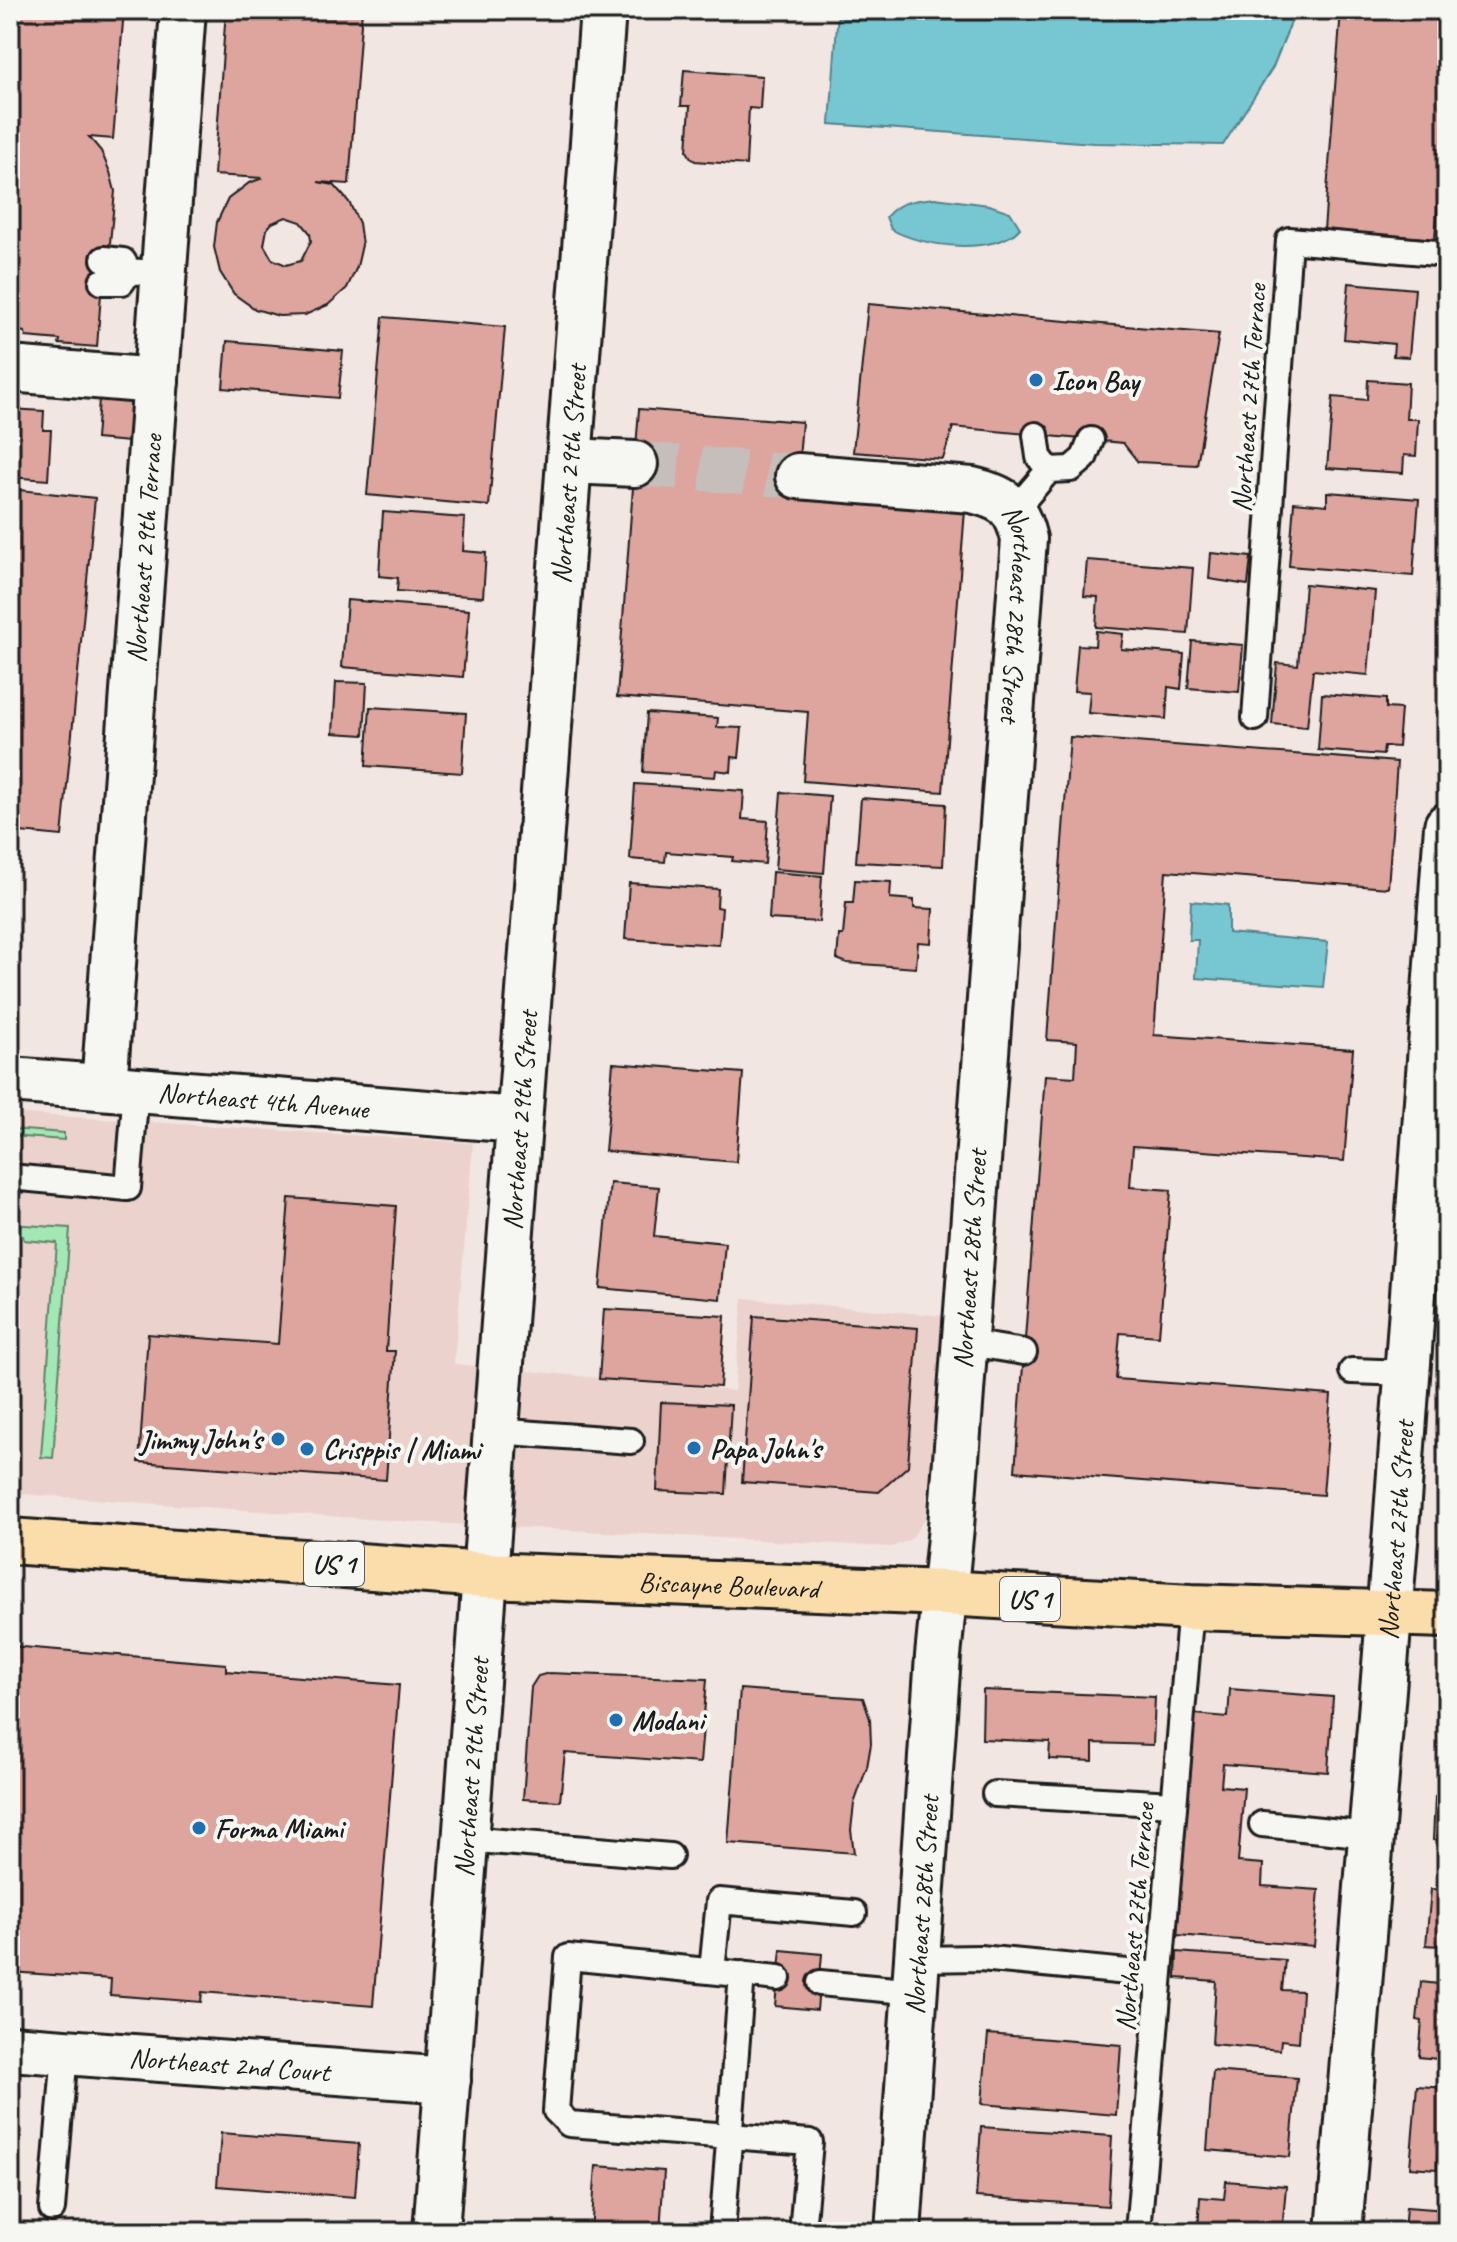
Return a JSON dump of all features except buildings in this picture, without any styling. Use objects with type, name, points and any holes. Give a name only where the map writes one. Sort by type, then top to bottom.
[{"type":"main road","name":"Biscayne Boulevard","points":[[10,1541],[485,1575],[944,1593],[1191,1607],[1447,1615]]},
{"type":"street","name":"Northeast 29th Terrace","points":[[120,1088],[156,381],[147,272],[183,10]]},
{"type":"street","name":"Northeast 29th Street","points":[[436,2232],[603,10]]},
{"type":"street","points":[[10,369],[156,381]]},
{"type":"street","points":[[570,461],[635,464]]},
{"type":"street","name":"Northeast 28th Street","points":[[798,476],[990,494],[1006,502],[1014,511],[1024,539],[898,2232]]},
{"type":"street","name":"Northeast 27th Street","points":[[1339,2232],[1447,826]]},
{"type":"street","name":"Northeast 4th Avenue","points":[[10,1080],[518,1120]]},
{"type":"street","name":"Northeast 2nd Court","points":[[10,2048],[448,2080]]},
{"type":"lane","name":"Northeast 27th Terrace","points":[[1255,718],[1289,240],[1447,254]]},
{"type":"lane","points":[[103,270],[123,261],[147,272]]},
{"type":"lane","points":[[1036,435],[1039,457],[1049,470]]},
{"type":"lane","points":[[1014,511],[1049,470],[1071,469],[1084,458],[1091,440]]},
{"type":"lane","points":[[10,1177],[128,1188],[120,1088]]},
{"type":"lane","points":[[962,1342],[1024,1352]]},
{"type":"lane","points":[[1352,1371],[1406,1373]]},
{"type":"lane","points":[[495,1431],[631,1441]]},
{"type":"lane","name":"Northeast 27th Terrace","points":[[1138,2232],[1191,1607]]},
{"type":"lane","points":[[995,1794],[1174,1804]]},
{"type":"lane","points":[[1262,1824],[1370,1835]]},
{"type":"lane","points":[[466,1839],[670,1856]]},
{"type":"lane","points":[[712,1971],[719,1901],[854,1913]]},
{"type":"lane","points":[[778,1978],[568,1957],[556,2111],[569,2124],[810,2142],[802,2232]]},
{"type":"lane","points":[[820,1983],[917,1976],[980,1958],[1159,1975]]},
{"type":"lane","points":[[722,2232],[742,1974]]},
{"type":"lane","points":[[52,2209],[65,2052]]},
{"type":"shaded area","points":[[10,1113],[473,1143],[454,1364],[734,1391],[743,1298],[945,1316],[926,1517],[911,1539],[892,1547],[412,1522],[10,1493]]},
{"type":"green space","points":[[10,1129],[64,1133],[64,1140],[10,1136]]},
{"type":"green space","points":[[10,1224],[70,1228],[53,1458],[41,1457],[57,1243],[24,1240],[23,1236],[10,1235]]},
{"type":"water","points":[[838,10],[1296,10],[1273,67],[1223,145],[1094,143],[830,124]]},
{"type":"water","points":[[935,198],[989,205],[1010,212],[1020,228],[1009,237],[994,242],[957,246],[920,240],[891,229],[886,217],[896,208]]},
{"type":"water","points":[[1191,901],[1228,905],[1228,933],[1328,942],[1323,987],[1196,978],[1198,940],[1189,940]]},
{"type":"tunnel","points":[[635,464],[798,476]]},
{"type":"place","name":"Icon Bay","points":[[1036,380]]},
{"type":"place","name":"Jimmy John's","points":[[278,1439]]},
{"type":"place","name":"Papa John's","points":[[694,1448]]},
{"type":"place","name":"Crisppis | Miami","points":[[307,1449]]},
{"type":"place","name":"Modani","points":[[616,1720]]},
{"type":"place","name":"Forma Miami","points":[[199,1828]]}]
